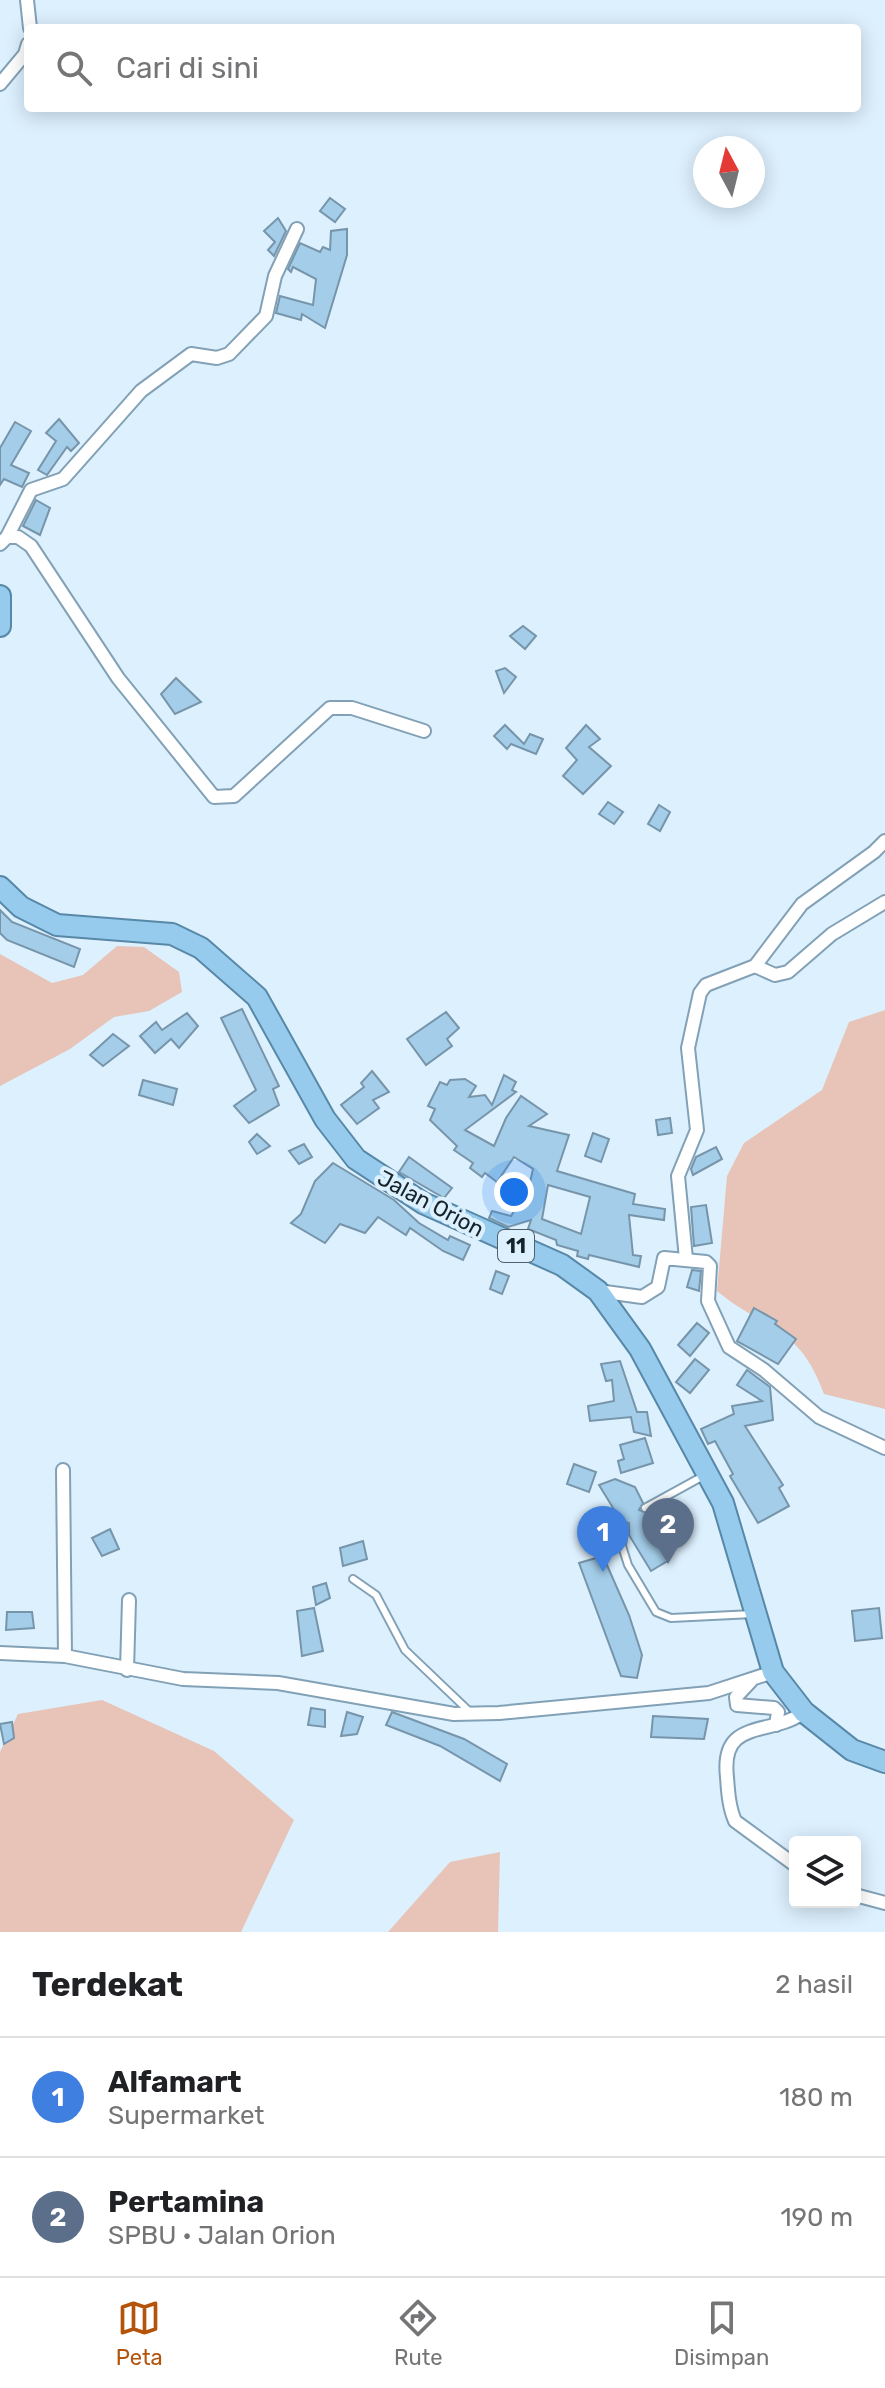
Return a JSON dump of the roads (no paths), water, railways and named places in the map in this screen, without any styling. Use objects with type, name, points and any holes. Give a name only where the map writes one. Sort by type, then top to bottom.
[{"type":"highway","points":[[0,596],[0,626]]},
{"type":"highway","name":"Jalan Orion","points":[[0,887],[21,907],[57,925],[172,934],[201,948],[257,997],[325,1119],[356,1159],[445,1215],[562,1265],[598,1291],[627,1328],[709,1473],[729,1517],[773,1672],[804,1712],[852,1750],[885,1762]]},
{"type":"street","points":[[27,0],[30,24]]},
{"type":"street","points":[[0,84],[24,55]]},
{"type":"street","points":[[4,540],[31,490],[63,479],[141,391],[191,354],[217,358],[229,354],[266,316],[275,276],[297,229]]},
{"type":"street","points":[[4,540],[18,537],[31,546],[118,678],[214,797],[234,796],[330,708],[352,708],[424,731]]},
{"type":"street","points":[[686,1259],[678,1176],[697,1130],[688,1048],[695,1008],[706,985],[755,966],[802,904],[885,841]]},
{"type":"street","points":[[755,966],[775,975],[788,972],[832,934],[885,902]]},
{"type":"street","points":[[598,1291],[642,1297],[658,1287],[664,1258],[686,1259],[710,1266],[708,1301],[729,1347],[764,1370],[805,1408],[885,1448]]},
{"type":"street","points":[[63,1470],[65,1656]]},
{"type":"street","points":[[127,1670],[129,1600]]},
{"type":"street","points":[[0,1653],[65,1656],[183,1679],[278,1683],[471,1713],[709,1693],[773,1672]]},
{"type":"street","points":[[751,1681],[736,1697],[737,1705],[774,1708],[778,1712],[776,1725]]},
{"type":"street","points":[[789,1861],[743,1830],[735,1821],[725,1763],[729,1747],[745,1733],[776,1725],[804,1712]]},
{"type":"street","points":[[861,1897],[885,1903]]},
{"type":"lane","points":[[645,1508],[709,1473]]},
{"type":"lane","points":[[624,1526],[622,1546],[628,1565],[646,1601],[656,1612],[671,1618],[757,1614]]},
{"type":"lane","points":[[353,1579],[376,1595],[405,1650],[471,1713]]},
{"type":"place","name":"Pertamina","points":[[668,1564]]},
{"type":"place","name":"Alfamart","points":[[603,1572]]}]
